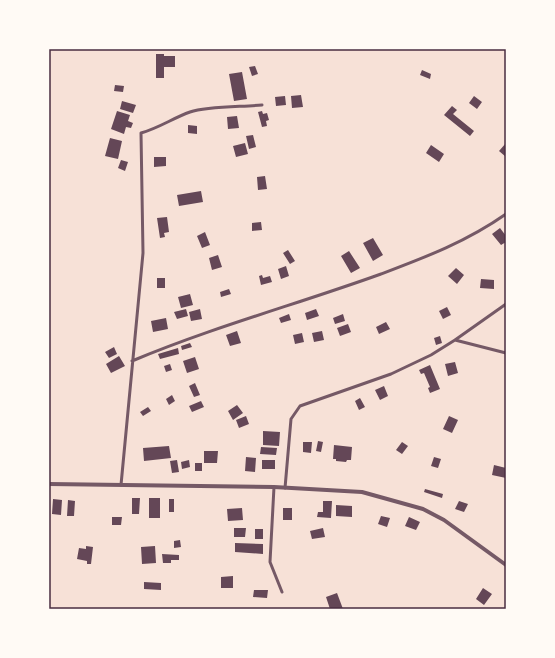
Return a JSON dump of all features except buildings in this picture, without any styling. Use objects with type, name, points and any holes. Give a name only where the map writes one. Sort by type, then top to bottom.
[{"type":"street","points":[[121,485],[143,253],[141,133],[152,130],[191,112],[206,109],[262,105]]},
{"type":"street","points":[[132,361],[169,346],[360,281],[438,252],[485,229],[506,214]]},
{"type":"street","points":[[284,488],[291,419],[300,406],[391,374],[431,355],[506,304]]},
{"type":"street","points":[[455,340],[506,353]]},
{"type":"street","points":[[49,484],[274,487],[362,492],[423,509],[451,525],[506,565]]},
{"type":"street","points":[[274,487],[270,562],[282,592]]}]
